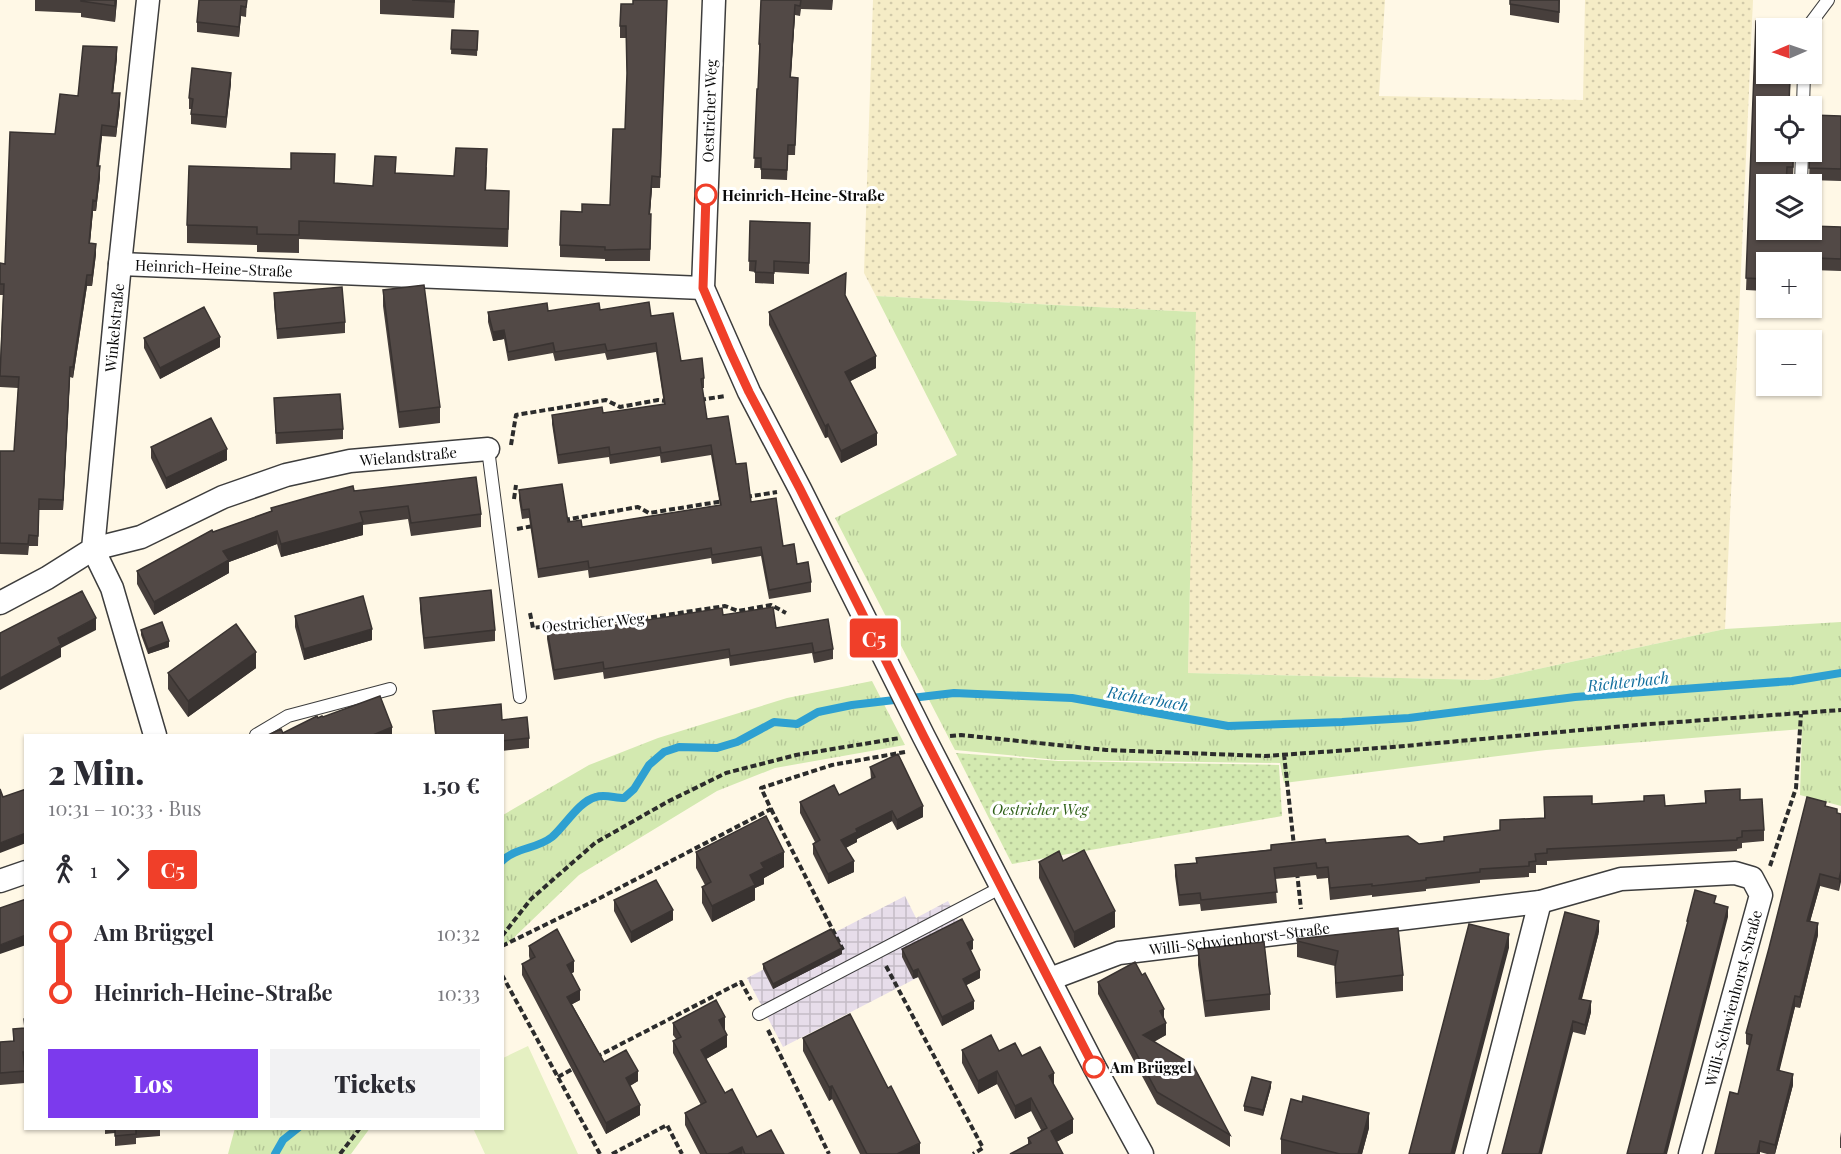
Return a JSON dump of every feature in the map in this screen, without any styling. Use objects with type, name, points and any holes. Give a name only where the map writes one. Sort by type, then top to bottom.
[{"type":"street","name":"Winkelstraße","points":[[93,549],[148,0]]},
{"type":"street","name":"Oestricher Weg","points":[[714,0],[703,288],[749,392],[923,735],[1095,1068],[1142,1154]]},
{"type":"street","name":"Heinrich-Heine-Straße","points":[[120,264],[703,288]]},
{"type":"street","name":"Wielandstraße","points":[[93,549],[141,537],[224,497],[286,475],[350,461],[488,449]]},
{"type":"street","points":[[0,603],[47,578],[93,549],[112,588],[155,734]]},
{"type":"street","points":[[0,881],[24,873]]},
{"type":"street","name":"Willi-Schwienhorst-Straße","points":[[1050,979],[1119,953],[1540,902],[1621,879],[1735,873],[1752,878],[1761,896],[1690,1154]]},
{"type":"street","points":[[1475,1154],[1540,902]]},
{"type":"lane","points":[[1814,18],[1828,0]]},
{"type":"lane","name":"Wielandstraße","points":[[488,449],[520,697]]},
{"type":"lane","points":[[258,734],[288,716],[390,689]]},
{"type":"lane","points":[[759,1014],[1002,887]]},
{"type":"path","points":[[690,401],[749,392]]},
{"type":"path","points":[[511,446],[516,415],[606,400],[620,407],[657,400],[668,402]]},
{"type":"path","points":[[513,504],[516,485]]},
{"type":"path","points":[[742,498],[800,489]]},
{"type":"path","points":[[560,521],[638,507],[649,513],[730,500]]},
{"type":"path","points":[[515,520],[518,540]]},
{"type":"path","points":[[516,529],[538,525]]},
{"type":"path","name":"Oestricher Weg","points":[[529,606],[533,628],[606,618],[620,622],[725,606],[738,610],[771,605],[786,613]]},
{"type":"path","points":[[504,933],[531,899],[595,843],[667,802],[726,773],[807,753],[876,741],[923,735],[961,735],[1106,750],[1265,756],[1841,710]]},
{"type":"path","points":[[1761,896],[1796,788],[1801,714]]},
{"type":"path","points":[[852,966],[761,788],[923,735]]},
{"type":"path","points":[[1284,754],[1295,852]]},
{"type":"path","points":[[504,945],[771,809]]},
{"type":"path","points":[[1296,864],[1304,931]]},
{"type":"path","points":[[878,952],[983,1149],[973,1154]]},
{"type":"path","points":[[504,979],[600,1154]]},
{"type":"path","points":[[589,1061],[741,982],[830,1154]]},
{"type":"path","points":[[558,1077],[579,1066]]},
{"type":"path","points":[[612,1154],[667,1125],[682,1154]]},
{"type":"path","points":[[340,1154],[358,1130]]},
{"type":"shaded area","points":[[873,0],[1385,0],[1379,96],[1583,100],[1585,0],[1753,0],[1725,629],[1487,680],[1188,673],[1195,312],[876,296],[864,273]]},
{"type":"shaded area","points":[[905,896],[916,918],[948,901],[973,949],[783,1047],[747,978]]},
{"type":"green space","points":[[876,296],[1196,312],[1188,673],[1487,680],[1725,629],[1841,622],[1841,806],[1800,795],[1802,729],[1546,750],[1284,783],[1280,763],[1058,760],[955,750],[835,518],[957,455]]},
{"type":"green space","points":[[872,681],[905,745],[775,768],[717,791],[579,875],[504,947],[504,814],[589,765],[658,738],[787,698]]},
{"type":"green space","name":"Oestricher Weg","points":[[956,753],[1058,761],[1279,765],[1282,816],[1012,864]]},
{"type":"green space","points":[[528,1046],[578,1154],[485,1154],[474,1130],[504,1130],[504,1058]]},
{"type":"green space","points":[[234,1130],[369,1130],[351,1154],[228,1154]]},
{"type":"building","points":[[115,0],[115,6],[81,1]]},
{"type":"building","points":[[199,0],[247,0],[246,7],[241,6],[239,27],[197,22]]},
{"type":"building","points":[[412,0],[454,0],[454,2]]},
{"type":"building","points":[[633,0],[667,0],[660,177],[652,176],[649,214],[651,214],[650,249],[605,250],[605,247],[560,245],[561,211],[582,212],[582,204],[610,205],[613,129],[625,129],[626,26],[620,26],[621,4],[633,4]]},
{"type":"building","points":[[761,0],[801,0],[800,6],[795,5],[790,77],[798,78],[795,145],[788,145],[787,170],[761,169],[761,158],[754,158]]},
{"type":"building","points":[[1510,0],[1559,0],[1559,12],[1510,4]]},
{"type":"building","points":[[1756,21],[1756,84],[1790,84],[1789,96],[1756,96],[1756,162],[1793,162],[1793,167],[1787,167],[1787,174],[1756,174],[1756,240],[1822,240],[1822,226],[1841,227],[1841,259],[1822,258],[1822,252],[1756,252],[1756,279],[1746,278]]},
{"type":"building","points":[[452,30],[478,31],[477,50],[451,49]]},
{"type":"building","points":[[83,46],[117,47],[112,93],[120,93],[116,127],[102,125],[97,166],[100,166],[96,201],[93,200],[89,243],[96,244],[92,275],[87,275],[73,367],[70,367],[63,500],[39,499],[38,536],[29,535],[28,544],[0,543],[0,451],[14,451],[19,377],[0,376],[4,284],[0,284],[0,263],[5,264],[10,132],[55,134],[60,94],[78,96]]},
{"type":"building","points":[[192,68],[231,73],[226,117],[191,114],[193,99],[189,98]]},
{"type":"building","points":[[1822,115],[1841,116],[1841,169],[1809,168],[1809,162],[1822,162]]},
{"type":"building","points":[[456,148],[487,149],[485,190],[509,191],[508,229],[299,221],[299,235],[257,234],[257,227],[187,225],[189,166],[291,169],[291,153],[335,154],[334,183],[373,186],[375,156],[396,157],[395,173],[454,176]]},
{"type":"building","points":[[750,221],[810,223],[809,263],[774,261],[774,273],[755,272],[756,261],[749,261]]},
{"type":"building","points":[[846,273],[845,295],[876,356],[845,372],[877,433],[841,451],[828,424],[825,426],[769,312]]},
{"type":"building","points":[[424,285],[440,407],[399,412],[383,290]]},
{"type":"building","points":[[342,287],[345,322],[277,329],[274,293]]},
{"type":"building","points":[[649,302],[651,316],[673,313],[681,361],[702,358],[704,378],[701,379],[707,419],[728,416],[736,464],[746,463],[751,502],[776,498],[783,546],[794,544],[797,564],[808,562],[811,582],[769,590],[761,547],[712,555],[711,548],[589,568],[588,561],[538,569],[529,509],[522,510],[519,490],[562,484],[568,522],[581,520],[582,527],[721,505],[711,445],[661,453],[660,447],[610,455],[609,447],[558,455],[552,415],[602,407],[603,413],[665,404],[656,343],[607,351],[605,344],[555,352],[553,343],[508,352],[504,330],[493,332],[488,312],[547,303],[548,311],[599,303],[600,310]]},
{"type":"building","points":[[204,307],[220,337],[160,368],[144,338]]},
{"type":"building","points":[[340,394],[343,429],[276,433],[274,398]]},
{"type":"building","points":[[211,418],[227,449],[166,478],[151,447]]},
{"type":"building","points":[[476,477],[481,514],[411,523],[408,506],[360,512],[363,522],[281,544],[277,531],[223,551],[229,560],[154,602],[137,571],[212,530],[213,532],[272,511],[271,508],[317,495],[353,486],[354,491]]},
{"type":"building","points":[[491,590],[495,630],[424,638],[420,598]]},
{"type":"building","points":[[82,591],[96,618],[58,638],[61,645],[0,678],[0,633]]},
{"type":"building","points":[[363,596],[372,629],[304,649],[295,616]]},
{"type":"building","points":[[773,607],[776,628],[828,619],[833,649],[814,653],[812,643],[730,656],[729,649],[604,669],[603,662],[554,670],[547,629],[597,621],[598,628],[722,608],[723,615]]},
{"type":"building","points":[[162,622],[169,641],[148,649],[141,630]]},
{"type":"building","points":[[236,624],[256,652],[188,701],[168,673]]},
{"type":"building","points":[[380,696],[392,727],[375,734],[270,734],[281,729],[283,733],[317,716],[318,718]]},
{"type":"building","points":[[501,704],[502,720],[527,717],[529,738],[504,741],[504,734],[436,734],[433,711]]},
{"type":"building","points":[[898,754],[923,806],[897,820],[892,811],[856,829],[857,832],[841,840],[854,861],[828,874],[813,844],[820,840],[800,802],[834,785],[839,795],[875,777],[870,767]]},
{"type":"building","points":[[0,789],[3,797],[24,790],[24,834],[0,843]]},
{"type":"building","points":[[1740,789],[1740,800],[1762,799],[1764,830],[1742,831],[1742,837],[1737,840],[1547,849],[1547,853],[1535,854],[1536,861],[1529,862],[1529,866],[1480,869],[1480,872],[1372,886],[1372,884],[1330,888],[1328,867],[1317,868],[1316,863],[1274,868],[1277,892],[1201,900],[1200,893],[1179,895],[1175,865],[1197,863],[1196,858],[1271,850],[1271,845],[1325,839],[1326,843],[1408,836],[1419,844],[1444,841],[1444,837],[1500,830],[1500,820],[1545,818],[1544,797],[1592,796],[1592,804],[1644,801],[1644,796],[1664,795],[1665,806],[1706,803],[1705,791]]},
{"type":"building","points":[[1807,797],[1826,802],[1825,806],[1837,809],[1837,813],[1841,814],[1841,871],[1839,879],[1820,874],[1807,921],[1818,923],[1800,997],[1795,996],[1777,1070],[1793,1074],[1775,1145],[1760,1141],[1757,1154],[1715,1154],[1730,1092],[1738,1094],[1752,1035],[1746,1033]]},
{"type":"building","points":[[766,816],[784,852],[761,863],[764,868],[750,875],[755,885],[712,906],[702,887],[711,882],[696,852]]},
{"type":"building","points":[[1084,850],[1115,911],[1074,932],[1039,862],[1059,851],[1063,861]]},
{"type":"building","points":[[656,880],[673,910],[631,932],[614,900]]},
{"type":"building","points":[[1695,890],[1716,896],[1714,903],[1728,907],[1664,1154],[1627,1154],[1688,921]]},
{"type":"building","points":[[24,900],[24,936],[0,945],[0,908]]},
{"type":"building","points":[[1565,912],[1599,921],[1579,999],[1591,1001],[1585,1025],[1573,1021],[1539,1154],[1502,1154]]},
{"type":"building","points":[[962,919],[973,940],[967,943],[980,970],[963,979],[974,1001],[942,1017],[918,969],[913,971],[902,949]]},
{"type":"building","points":[[1469,924],[1509,934],[1451,1154],[1409,1154]]},
{"type":"building","points":[[1398,928],[1403,975],[1336,983],[1335,967],[1338,951],[1297,941],[1297,939]]},
{"type":"building","points":[[557,929],[574,961],[567,965],[580,990],[567,997],[604,1062],[626,1050],[638,1071],[626,1078],[640,1105],[606,1123],[522,964],[535,957],[529,946]]},
{"type":"building","points":[[831,929],[842,948],[773,984],[763,964]]},
{"type":"building","points":[[1264,942],[1270,994],[1205,1001],[1198,949]]},
{"type":"building","points":[[1135,962],[1142,975],[1145,973],[1164,1009],[1160,1011],[1166,1023],[1143,1035],[1193,1065],[1230,1135],[1157,1092],[1098,982]]},
{"type":"building","points":[[716,1000],[725,1017],[719,1020],[727,1035],[701,1050],[725,1093],[732,1089],[757,1137],[771,1130],[784,1154],[745,1154],[742,1147],[728,1154],[707,1154],[685,1113],[706,1102],[673,1041],[681,1037],[673,1023]]},
{"type":"building","points":[[850,1014],[888,1088],[891,1086],[920,1143],[897,1154],[867,1154],[832,1086],[829,1087],[803,1038]]},
{"type":"building","points":[[24,1028],[24,1071],[0,1073],[0,1042],[14,1041],[13,1029]]},
{"type":"building","points":[[991,1035],[999,1051],[1015,1043],[1022,1056],[1040,1047],[1054,1073],[1049,1076],[1073,1119],[1051,1131],[1063,1154],[1010,1154],[1031,1143],[1028,1138],[1047,1128],[1031,1098],[1015,1106],[997,1071],[978,1081],[962,1050]]},
{"type":"building","points":[[1252,1077],[1271,1082],[1263,1110],[1244,1106]]},
{"type":"building","points":[[1303,1096],[1369,1113],[1358,1154],[1340,1154],[1281,1139],[1291,1099],[1302,1102]]},
{"type":"building","points":[[115,1130],[136,1130],[136,1134],[115,1136]]},
{"type":"waterway","name":"Richterbach","points":[[504,859],[552,837],[590,799],[602,796],[624,798],[634,789],[649,765],[664,752],[679,747],[717,748],[737,742],[774,722],[797,724],[818,712],[852,705],[954,693],[1072,698],[1228,726],[1409,718],[1575,697],[1792,681],[1841,673]]},
{"type":"waterway","name":"Richterbach","points":[[275,1154],[283,1140],[296,1130]]},
{"type":"bus line","name":"C5","points":[[706,195],[703,288],[730,351],[924,737],[1094,1067]]},
{"type":"place","name":"Heinrich-Heine-Straße","points":[[706,195]]},
{"type":"place","name":"Am Brüggel","points":[[1094,1067]]}]
